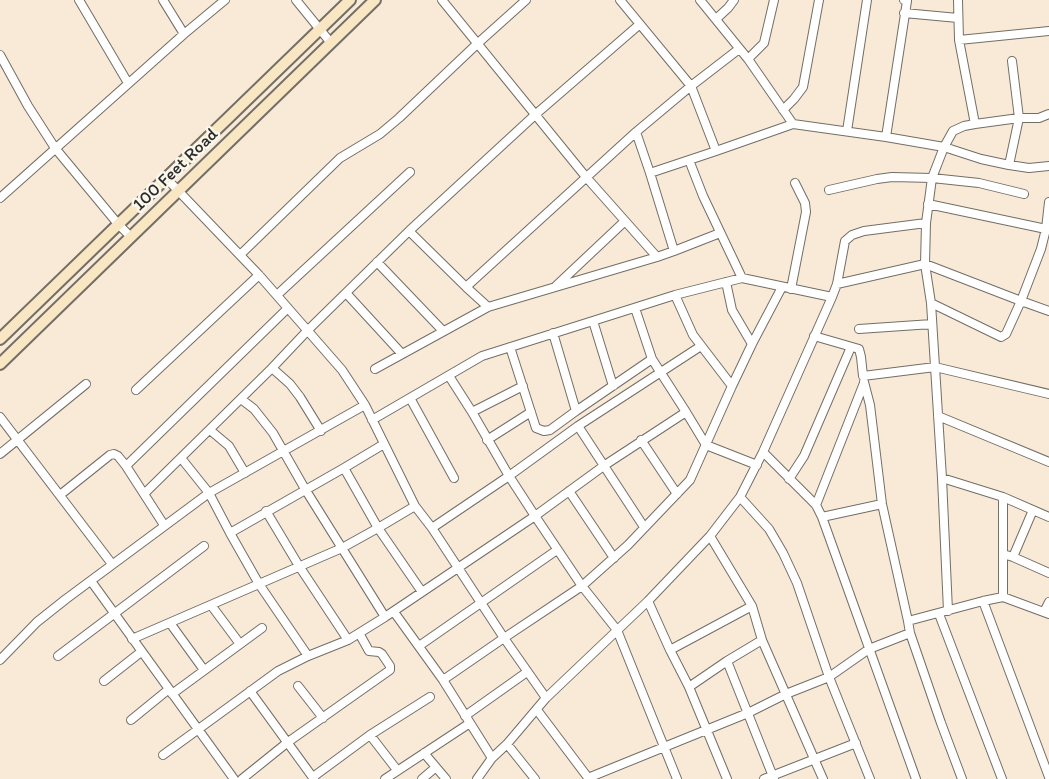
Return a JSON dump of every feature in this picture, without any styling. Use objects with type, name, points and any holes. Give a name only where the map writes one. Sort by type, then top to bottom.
[{"type":"main road","name":"100 Feet Road","points":[[0,339],[350,0]]},
{"type":"main road","name":"100 Feet Road","points":[[0,364],[375,0]]},
{"type":"street","points":[[79,0],[128,83]]},
{"type":"street","points":[[163,0],[184,34]]},
{"type":"street","points":[[0,198],[225,0]]},
{"type":"street","points":[[296,0],[331,43]]},
{"type":"street","points":[[442,0],[586,177],[657,257]]},
{"type":"street","points":[[240,255],[340,158],[380,134],[399,118],[526,0]]},
{"type":"street","points":[[620,0],[691,86],[716,151]]},
{"type":"street","points":[[700,0],[748,59],[793,124]]},
{"type":"street","points":[[716,19],[734,0]]},
{"type":"street","points":[[748,59],[764,43],[774,0]]},
{"type":"street","points":[[783,110],[803,87],[819,0]]},
{"type":"street","points":[[847,131],[867,0]]},
{"type":"street","points":[[886,137],[906,0]]},
{"type":"street","points":[[958,0],[959,40],[975,124]]},
{"type":"street","points":[[904,13],[958,18]]},
{"type":"street","points":[[144,494],[409,231],[536,114],[640,24]]},
{"type":"street","points":[[959,40],[1049,31]]},
{"type":"street","points":[[466,287],[636,132],[739,49]]},
{"type":"street","points":[[0,55],[3,67],[55,148],[131,237]]},
{"type":"street","points":[[1009,165],[1019,118],[1011,61]]},
{"type":"street","points":[[948,611],[931,303],[926,264],[926,223],[932,178],[953,131],[975,124],[1019,118],[1039,118],[1049,114]]},
{"type":"street","points":[[650,173],[793,124],[944,147],[1009,165],[1029,168],[1049,166]]},
{"type":"street","points":[[636,132],[674,251]]},
{"type":"street","points":[[688,160],[742,278]]},
{"type":"street","points":[[277,295],[410,172]]},
{"type":"street","points":[[829,190],[892,177],[979,183],[1024,194]]},
{"type":"street","points":[[166,178],[259,275],[342,370],[365,405],[415,506],[546,698]]},
{"type":"street","points":[[443,680],[582,586],[628,545],[690,480],[752,344],[787,288],[806,212],[805,203],[795,183]]},
{"type":"street","points":[[931,303],[1001,337],[1006,334],[1045,250],[1049,202]]},
{"type":"street","points":[[928,204],[1046,229]]},
{"type":"street","points":[[554,287],[625,221]]},
{"type":"street","points":[[477,779],[492,758],[546,698],[648,601],[710,536],[740,497],[763,452],[832,297],[837,284],[845,241],[852,235],[864,231],[926,223]]},
{"type":"street","points":[[409,231],[488,308]]},
{"type":"street","points":[[375,369],[488,308],[657,257],[720,233]]},
{"type":"street","points":[[377,262],[443,331]]},
{"type":"street","points":[[837,284],[926,264],[1049,311]]},
{"type":"street","points":[[136,390],[259,275]]},
{"type":"street","points":[[372,420],[482,356],[726,282],[742,278],[832,297]]},
{"type":"street","points":[[726,282],[732,310],[752,344]]},
{"type":"street","points":[[346,293],[402,354]]},
{"type":"street","points":[[675,296],[689,328],[732,386]]},
{"type":"street","points":[[126,466],[288,308]]},
{"type":"street","points":[[635,308],[652,359],[706,445],[757,465]]},
{"type":"street","points":[[593,321],[613,386]]},
{"type":"street","points":[[859,329],[932,324]]},
{"type":"street","points":[[553,333],[576,411]]},
{"type":"street","points":[[814,336],[859,349],[870,405],[882,504],[910,633],[962,779]]},
{"type":"street","points":[[432,528],[578,426],[701,346]]},
{"type":"street","points":[[510,347],[536,428],[544,431],[550,430],[652,359]]},
{"type":"street","points":[[789,478],[804,456],[851,347]]},
{"type":"street","points":[[864,379],[935,367],[1049,394]]},
{"type":"street","points":[[272,368],[290,384],[321,430]]},
{"type":"street","points":[[449,376],[557,550],[617,630],[677,779]]},
{"type":"street","points":[[816,505],[864,379]]},
{"type":"street","points":[[0,454],[86,384]]},
{"type":"street","points":[[472,412],[523,386]]},
{"type":"street","points":[[410,398],[454,478]]},
{"type":"street","points":[[241,399],[264,422],[284,452],[385,618]]},
{"type":"street","points":[[0,660],[37,622],[209,493],[365,405]]},
{"type":"street","points":[[487,440],[531,412]]},
{"type":"street","points":[[164,755],[278,671],[348,640],[385,618],[535,516],[641,440],[686,412]]},
{"type":"street","points":[[938,416],[1049,462]]},
{"type":"street","points":[[0,417],[112,564]]},
{"type":"street","points":[[578,426],[644,527]]},
{"type":"street","points":[[210,429],[228,446],[245,473]]},
{"type":"street","points":[[641,440],[677,494]]},
{"type":"street","points":[[230,533],[384,444]]},
{"type":"street","points":[[763,452],[816,505],[822,517],[916,779]]},
{"type":"street","points":[[60,495],[114,454],[126,466],[164,525]]},
{"type":"street","points":[[181,458],[209,493],[259,584],[308,656]]},
{"type":"street","points":[[344,468],[378,528],[423,592]]},
{"type":"street","points":[[942,478],[1003,497],[1049,517]]},
{"type":"street","points":[[569,491],[614,558]]},
{"type":"street","points":[[740,497],[769,529],[797,583],[829,676],[870,779]]},
{"type":"street","points":[[1003,497],[1004,597]]},
{"type":"street","points":[[822,517],[882,504]]},
{"type":"street","points":[[132,639],[342,548],[415,506]]},
{"type":"street","points":[[1013,557],[1033,510]]},
{"type":"street","points":[[266,511],[348,640]]},
{"type":"street","points":[[710,536],[752,606],[762,640],[823,779]]},
{"type":"street","points":[[58,656],[204,546]]},
{"type":"street","points":[[419,646],[557,550]]},
{"type":"street","points":[[1003,554],[1049,573]]},
{"type":"street","points":[[91,581],[234,779]]},
{"type":"street","points":[[908,621],[1004,597],[1047,613],[1049,602]]},
{"type":"street","points":[[648,601],[689,687],[727,779]]},
{"type":"street","points":[[983,601],[1049,775],[1038,779]]},
{"type":"street","points":[[211,605],[240,644]]},
{"type":"street","points":[[670,650],[752,606]]},
{"type":"street","points":[[393,612],[443,680],[492,758]]},
{"type":"street","points":[[939,614],[1002,779]]},
{"type":"street","points":[[170,623],[204,670]]},
{"type":"street","points":[[131,720],[262,628]]},
{"type":"street","points":[[242,779],[288,742],[390,670],[382,654],[369,651],[359,633]]},
{"type":"street","points":[[537,710],[589,778],[748,713],[829,676],[869,649],[910,633]]},
{"type":"street","points":[[689,687],[762,640]]},
{"type":"street","points":[[104,681],[141,652]]},
{"type":"street","points":[[727,661],[770,778],[856,743]]},
{"type":"street","points":[[385,779],[468,720],[527,672]]},
{"type":"street","points":[[298,686],[323,717]]},
{"type":"street","points":[[250,691],[314,778],[370,735],[430,697]]},
{"type":"street","points":[[370,735],[396,771]]},
{"type":"street","points":[[507,744],[535,779]]},
{"type":"street","points":[[424,753],[446,779]]},
{"type":"street","points":[[422,779],[436,767]]}]
